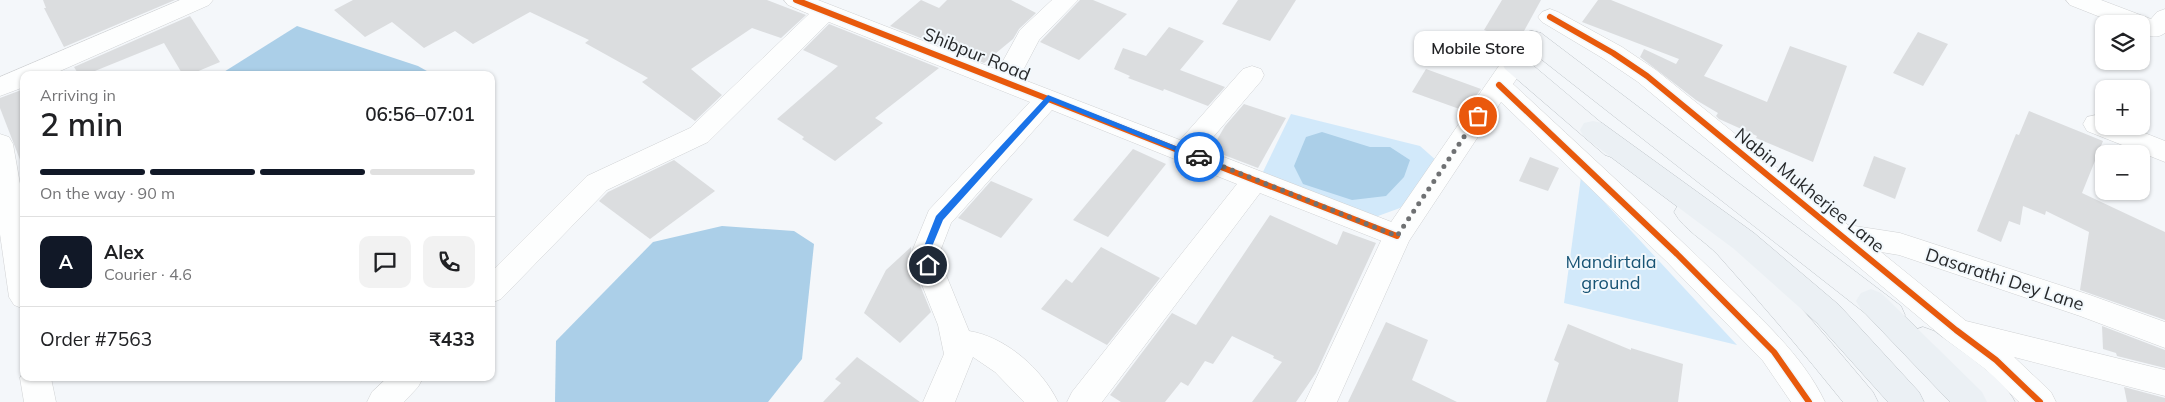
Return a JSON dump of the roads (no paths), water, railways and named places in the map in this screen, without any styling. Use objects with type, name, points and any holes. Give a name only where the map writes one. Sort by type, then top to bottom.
[{"type":"highway","points":[[1593,130],[1744,241],[1828,314],[1908,402]]},
{"type":"highway","points":[[1871,300],[1971,402]]},
{"type":"main road","points":[[1532,39],[1981,385],[1999,402]]},
{"type":"main road","points":[[1506,74],[1593,130],[1725,244],[1795,320],[1862,402]]},
{"type":"street","name":"Shibpur Road","points":[[796,0],[1397,236]]},
{"type":"street","points":[[1005,81],[1029,36],[1066,0]]},
{"type":"street","points":[[2078,0],[2162,26]]},
{"type":"street","points":[[37,71],[192,2]]},
{"type":"street","points":[[1321,402],[1397,236],[1506,74],[1532,39],[1558,9]]},
{"type":"street","name":"Nabin Mukherjee Lane","points":[[1558,9],[1613,53],[1647,76],[1956,330],[1996,360],[2040,402]]},
{"type":"street","points":[[495,287],[597,183],[699,135],[826,11]]},
{"type":"street","points":[[1506,74],[1677,254],[1774,352],[1809,402]]},
{"type":"street","points":[[1185,152],[1252,75]]},
{"type":"street","points":[[0,87],[20,79]]},
{"type":"street","points":[[938,402],[958,354],[953,325],[928,265],[927,249],[939,218],[1048,98]]},
{"type":"street","points":[[2123,135],[2165,152]]},
{"type":"street","points":[[0,144],[20,272]]},
{"type":"street","points":[[1083,402],[1255,180]]},
{"type":"street","name":"Dasarathi Dey Lane","points":[[1841,235],[1900,244],[2090,307],[2165,335]]},
{"type":"street","points":[[1956,330],[2165,384]]},
{"type":"street","points":[[956,341],[980,346],[1013,368],[1034,389],[1042,402]]},
{"type":"street","points":[[36,381],[40,402]]},
{"type":"street","points":[[382,402],[403,381]]},
{"type":"place","name":"Mobile Store","points":[[1478,116]]},
{"type":"park label","name":"Mandirtala ground","points":[[1611,271]]}]
